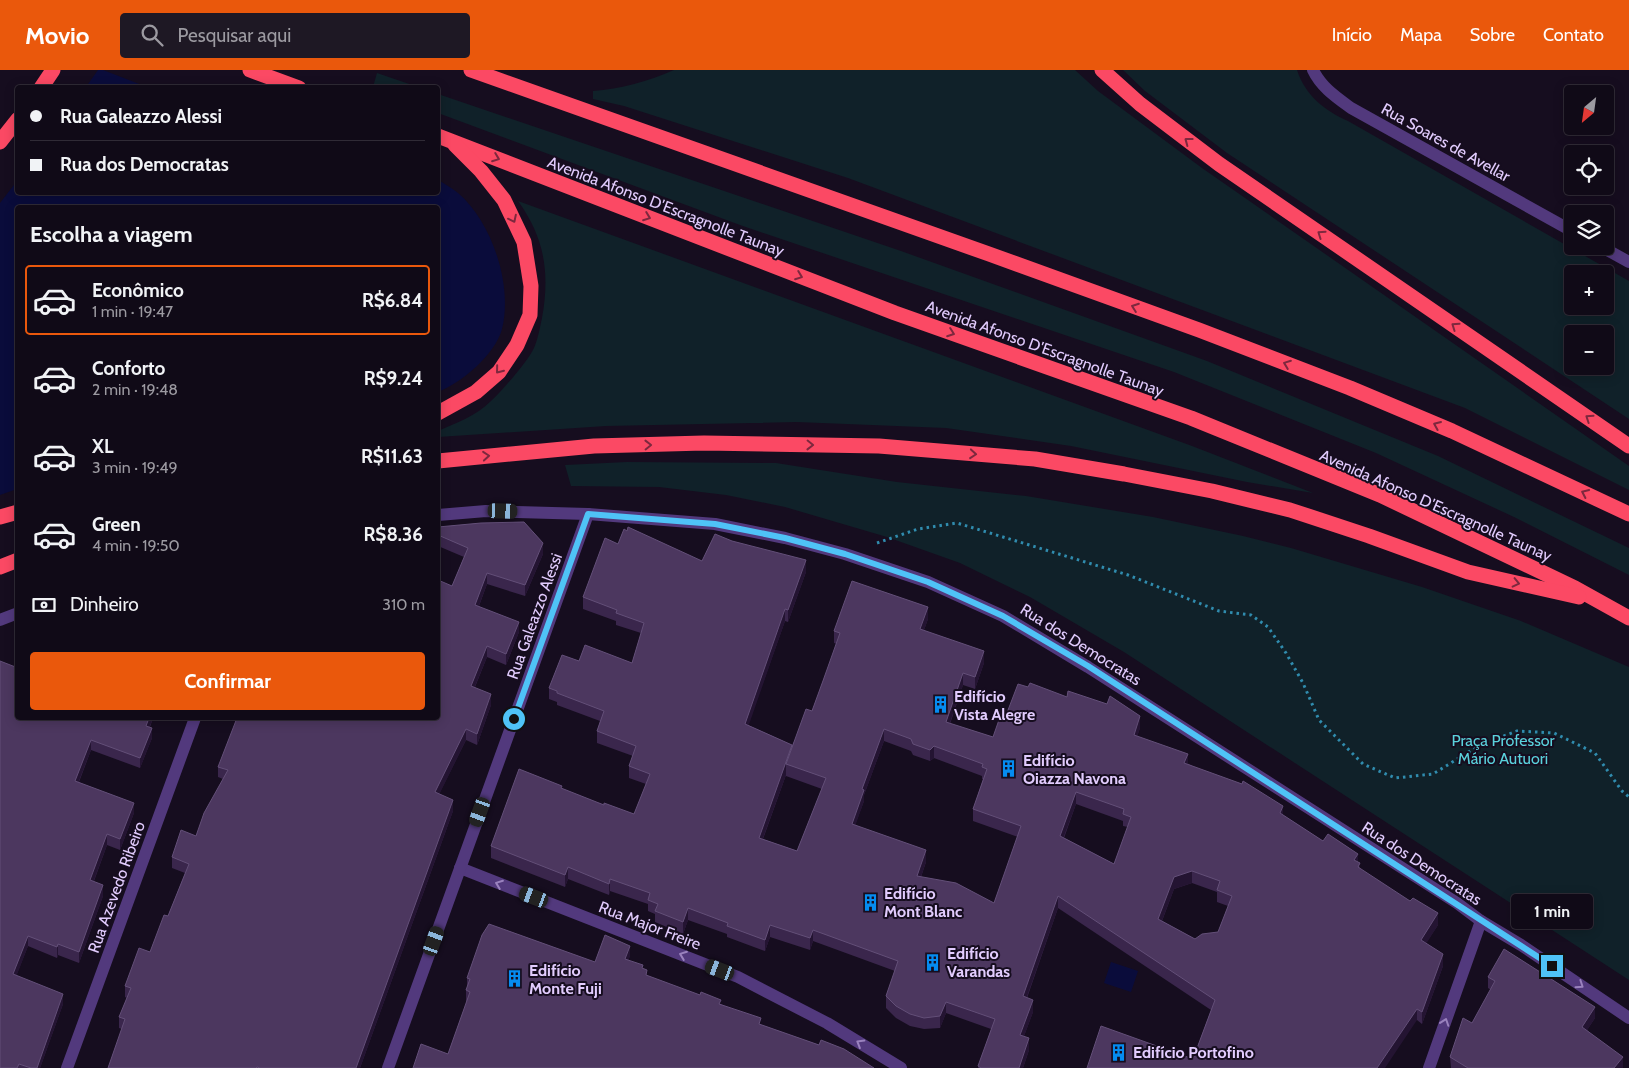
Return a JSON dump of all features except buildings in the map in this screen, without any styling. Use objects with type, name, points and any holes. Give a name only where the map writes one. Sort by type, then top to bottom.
[{"type":"highway","points":[[43,85],[53,70]]},
{"type":"highway","points":[[250,70],[291,85]]},
{"type":"highway","points":[[471,70],[1199,330],[1350,388],[1452,431],[1629,514]]},
{"type":"highway","points":[[1102,70],[1140,104],[1219,164],[1629,446]]},
{"type":"highway","points":[[0,142],[15,123]]},
{"type":"highway","points":[[440,412],[476,392],[499,372],[517,345],[530,315],[531,286],[524,242],[504,200],[481,171],[444,139]]},
{"type":"highway","name":"Avenida Afonso D'Escragnolle Taunay","points":[[444,139],[895,313],[1200,422],[1380,495],[1575,588],[1629,618]]},
{"type":"highway","points":[[440,461],[594,446],[704,443],[879,446],[1035,459],[1202,489],[1290,510],[1370,536],[1468,572],[1598,601]]},
{"type":"highway","points":[[0,517],[15,513]]},
{"type":"highway","points":[[0,567],[15,561]]},
{"type":"street","name":"Rua Soares de Avellar","points":[[1313,70],[1317,78],[1330,92],[1351,108],[1564,227]]},
{"type":"street","points":[[1614,254],[1629,262]]},
{"type":"street","name":"Rua dos Democratas","points":[[440,515],[486,511],[588,514],[715,524],[785,538],[845,554],[928,582],[1003,616],[1088,666],[1440,893],[1480,921],[1521,945],[1629,1018]]},
{"type":"street","name":"Rua Galeazzo Alessi","points":[[388,1068],[588,514]]},
{"type":"street","points":[[0,620],[15,614]]},
{"type":"street","name":"Rua Azevedo Ribeiro","points":[[67,1068],[194,720]]},
{"type":"street","name":"Rua Major Freire","points":[[460,868],[738,977],[827,1023],[901,1068]]},
{"type":"street","points":[[1429,1068],[1480,921]]},
{"type":"path","points":[[845,554],[918,529],[957,523],[1128,575],[1219,611],[1251,615],[1268,627],[1303,683],[1319,720],[1363,764],[1396,778],[1433,774],[1480,746],[1517,731],[1554,733],[1596,753],[1622,791],[1629,797]]},
{"type":"green space","points":[[674,70],[1075,70],[1098,91],[1202,168],[1629,466],[1629,490],[1465,408],[848,178],[624,106],[593,99],[593,91],[634,84]]},
{"type":"green space","points":[[1123,70],[1297,70],[1305,87],[1317,101],[1331,112],[1564,244],[1564,255],[1583,255],[1601,265],[1564,265],[1564,315],[1614,315],[1614,272],[1629,281],[1629,419],[1227,153],[1145,91]]},
{"type":"green space","points":[[377,73],[412,85],[374,85]]},
{"type":"green space","points":[[440,95],[901,251],[1207,361],[1438,456],[1629,548],[1629,575],[1514,517],[1376,453],[1174,372],[740,225],[440,114]]},
{"type":"green space","points":[[518,201],[1192,446],[1313,493],[1247,482],[1071,446],[946,428],[797,422],[606,426],[440,437],[440,430],[472,415],[491,401],[521,368],[531,354],[535,344],[542,318],[545,271],[540,243]]},
{"type":"green space","name":"Praça Professor Mário Autuori","points":[[627,462],[776,463],[897,482],[1026,496],[1153,517],[1291,548],[1422,587],[1521,621],[1629,667],[1629,980],[1124,652],[1030,597],[960,563],[887,537],[785,507],[726,495],[659,487],[571,486],[565,465]]},
{"type":"shaded area","points":[[98,70],[103,70],[142,85],[87,85]]},
{"type":"shaded area","points":[[440,181],[456,191],[470,205],[490,237],[497,255],[505,293],[505,312],[502,329],[498,339],[485,358],[467,375],[440,391],[440,205],[15,205],[15,490],[0,495],[0,203],[15,184],[15,195],[440,195]]},
{"type":"shaded area","points":[[1111,962],[1138,971],[1131,992],[1104,983]]},
{"type":"place","name":"Edifício Vista Alegre","points":[[940,705]]},
{"type":"place","name":"Edifício Oiazza Navona","points":[[1009,769]]},
{"type":"place","name":"Edifício Mont Blanc","points":[[870,902]]},
{"type":"place","name":"Edifício Varandas","points":[[933,962]]},
{"type":"place","name":"Edifício Monte Fuji","points":[[515,979]]},
{"type":"place","name":"Edifício Portofino","points":[[1119,1052]]},
{"type":"route","points":[[514,719],[588,514],[715,524],[785,538],[845,554],[928,582],[1003,616],[1088,666],[1552,966]]}]
